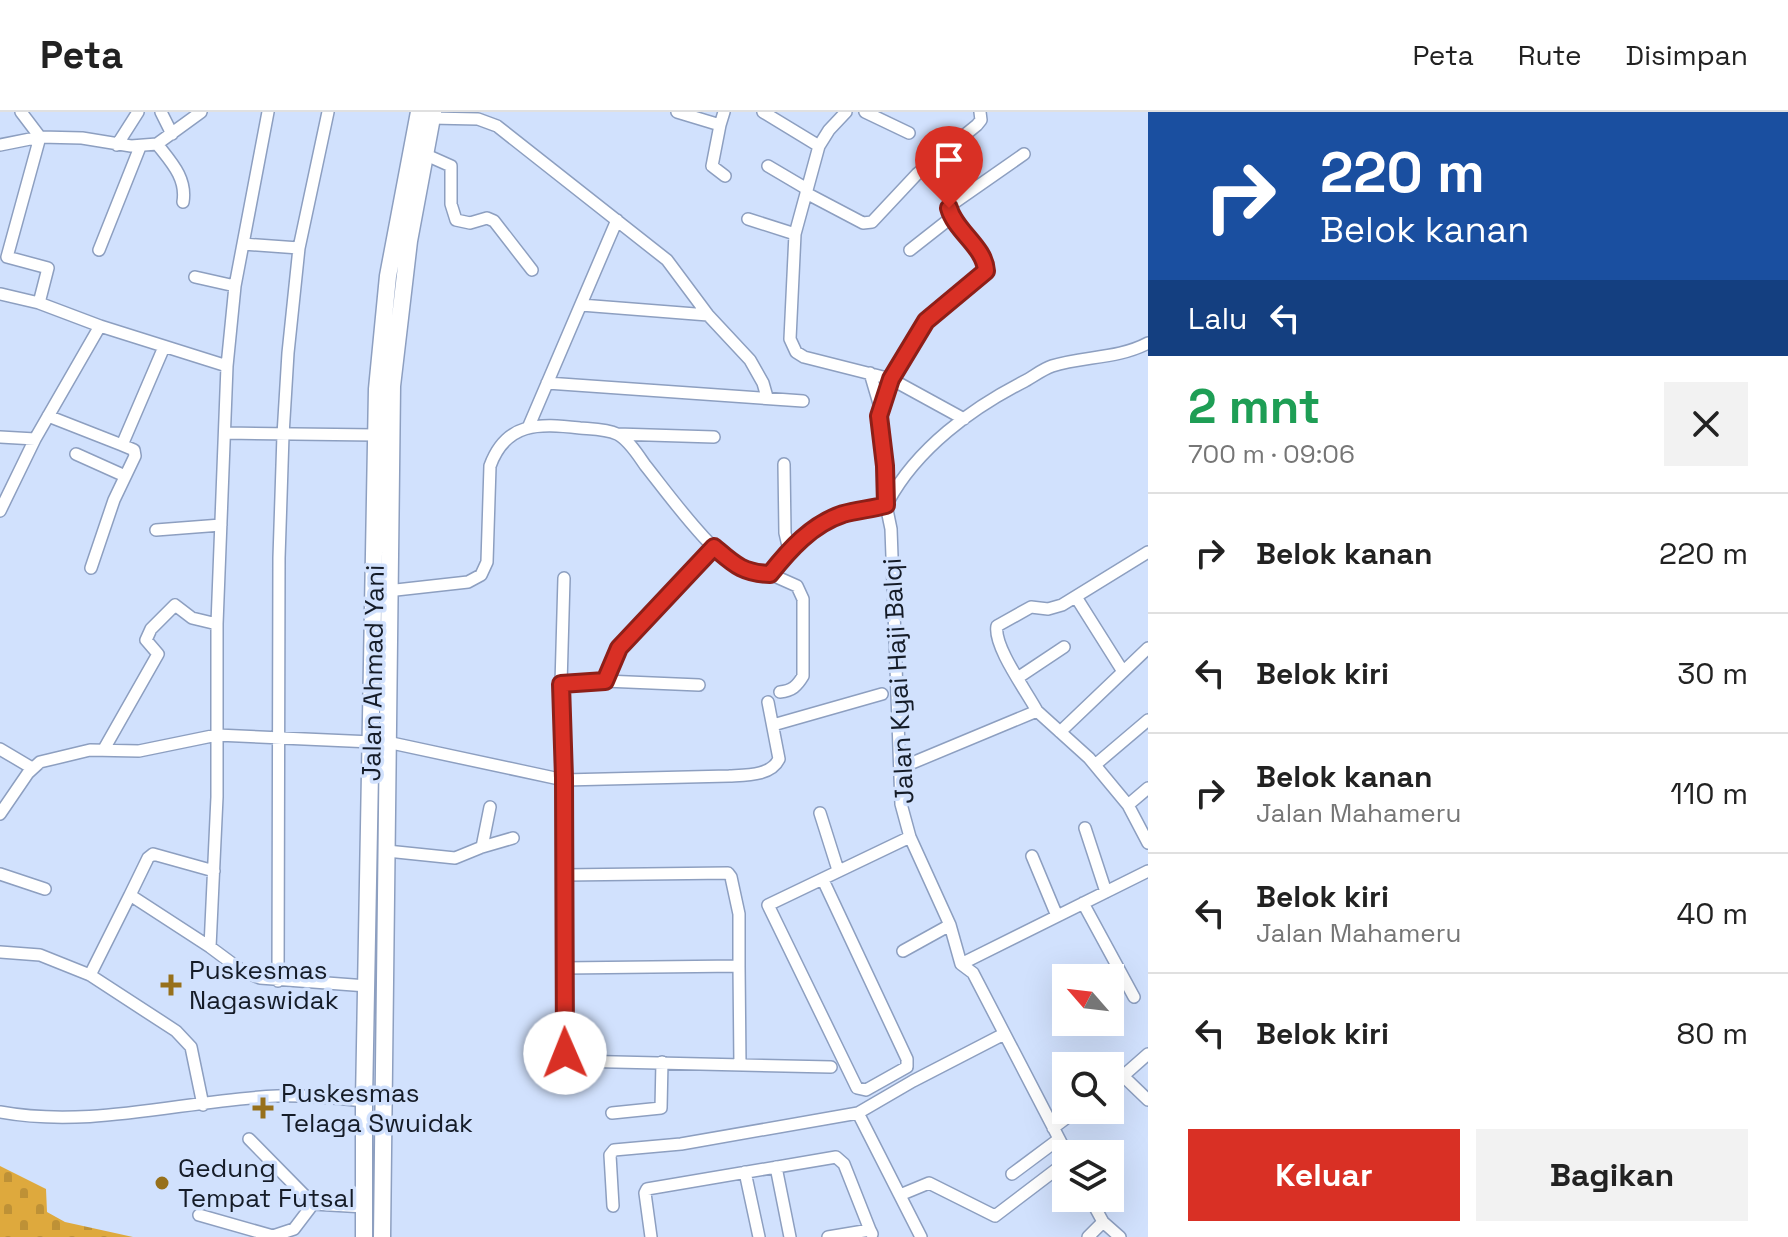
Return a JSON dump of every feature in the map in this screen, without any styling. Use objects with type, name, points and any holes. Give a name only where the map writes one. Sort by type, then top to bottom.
[{"type":"highway","name":"Jalan Ahmad Yani","points":[[364,1237],[367,986],[387,591],[392,386],[409,241],[424,154],[422,114]]},
{"type":"highway","name":"Jalan Ahmad Yani","points":[[382,1237],[387,851],[379,742],[375,435],[388,276],[422,114]]},
{"type":"street","points":[[21,112],[40,137]]},
{"type":"street","points":[[117,145],[138,112]]},
{"type":"street","points":[[161,112],[172,134]]},
{"type":"street","points":[[0,145],[40,137],[82,138],[140,147],[157,144],[201,112]]},
{"type":"street","points":[[210,947],[217,735],[217,624],[227,366],[235,286],[268,112]]},
{"type":"street","points":[[278,981],[283,435],[299,248],[328,112]]},
{"type":"street","points":[[677,112],[720,125]]},
{"type":"street","points":[[724,112],[712,166],[725,176]]},
{"type":"street","points":[[763,112],[819,146]]},
{"type":"street","points":[[865,112],[909,133]]},
{"type":"street","points":[[768,166],[863,223],[872,222],[917,174],[977,125],[981,120],[980,112]]},
{"type":"street","points":[[422,114],[478,119],[497,126],[667,260],[708,315],[750,360],[767,397]]},
{"type":"street","points":[[838,114],[819,146],[795,234],[790,339],[796,352],[804,357],[891,379],[964,419]]},
{"type":"street","points":[[39,303],[48,268],[4,256],[40,137]]},
{"type":"street","points":[[157,144],[183,180],[183,202]]},
{"type":"street","points":[[99,250],[140,147]]},
{"type":"street","points":[[424,154],[451,166],[451,204],[456,220],[470,223],[491,219],[532,270]]},
{"type":"street","points":[[881,407],[891,379],[926,321],[986,271],[983,259],[949,212],[951,205],[1024,154]]},
{"type":"street","points":[[910,250],[952,217]]},
{"type":"street","points":[[748,219],[795,234]]},
{"type":"street","points":[[528,428],[617,220]]},
{"type":"street","points":[[243,244],[299,248]]},
{"type":"street","points":[[195,277],[235,286]]},
{"type":"street","points":[[1,294],[39,303],[100,326],[227,366]]},
{"type":"street","points":[[581,305],[708,315]]},
{"type":"street","points":[[0,511],[35,439],[100,326]]},
{"type":"street","points":[[770,574],[789,550],[820,525],[840,515],[886,505],[908,471],[936,441],[994,397],[1052,366],[1133,350],[1148,343]]},
{"type":"street","points":[[122,445],[164,347]]},
{"type":"street","points":[[870,373],[881,407]]},
{"type":"street","points":[[547,383],[803,401]]},
{"type":"street","name":"Jalan Kyai Haji Balqi","points":[[881,407],[886,505],[891,529],[901,804],[910,837],[950,925],[961,964],[973,973],[1059,1139]]},
{"type":"street","points":[[48,416],[135,453],[91,568]]},
{"type":"street","points":[[387,591],[468,582],[481,575],[487,562],[490,466],[507,438],[528,428],[551,425],[617,434],[714,437]]},
{"type":"street","points":[[226,433],[375,435]]},
{"type":"street","points":[[617,434],[632,448],[682,513],[738,568],[751,573],[770,574],[797,586],[803,599],[803,676],[798,685],[780,692]]},
{"type":"street","points":[[0,437],[35,439]]},
{"type":"street","points":[[76,454],[125,476]]},
{"type":"street","points":[[784,464],[785,533],[789,550]]},
{"type":"street","points":[[156,530],[221,525]]},
{"type":"street","points":[[605,681],[619,648],[714,547]]},
{"type":"street","points":[[1148,552],[1056,608],[1027,608],[997,626],[996,634],[1037,711],[1095,765],[1128,805],[1148,843]]},
{"type":"street","points":[[564,578],[561,684],[565,1053],[573,1061],[831,1067]]},
{"type":"street","points":[[1076,597],[1122,670]]},
{"type":"street","points":[[104,749],[158,654],[146,640],[151,629],[175,605],[192,618],[217,624]]},
{"type":"street","points":[[1019,677],[1064,647]]},
{"type":"street","points":[[1060,732],[1148,648]]},
{"type":"street","points":[[561,684],[605,681],[699,685]]},
{"type":"street","points":[[773,725],[882,694]]},
{"type":"street","points":[[0,814],[32,768],[40,762],[104,749],[139,751],[217,735],[379,742],[564,780],[751,775],[770,769],[778,762],[768,702]]},
{"type":"street","points":[[900,768],[1037,711]]},
{"type":"street","points":[[1095,765],[1148,720]]},
{"type":"street","points":[[0,749],[32,768]]},
{"type":"street","points":[[1128,805],[1148,788]]},
{"type":"street","points":[[482,847],[490,807]]},
{"type":"street","points":[[820,813],[838,870]]},
{"type":"street","points":[[1085,828],[1106,892]]},
{"type":"street","points":[[823,880],[907,1059],[907,1067],[902,1071],[866,1090],[857,1088],[768,905],[910,837]]},
{"type":"street","points":[[387,851],[455,858],[513,838]]},
{"type":"street","points":[[90,975],[148,858],[153,854],[214,871]]},
{"type":"street","points":[[1032,856],[1057,916]]},
{"type":"street","points":[[961,964],[1148,871]]},
{"type":"street","points":[[564,875],[728,873],[739,914],[740,1065]]},
{"type":"street","points":[[0,874],[45,889]]},
{"type":"street","points":[[130,895],[241,970],[260,978],[367,986]]},
{"type":"street","points":[[1083,903],[1134,997]]},
{"type":"street","points":[[903,951],[950,925]]},
{"type":"street","points":[[0,952],[40,955],[90,975],[186,1040],[191,1047],[203,1105]]},
{"type":"street","points":[[564,968],[739,966]]},
{"type":"street","points":[[613,1206],[610,1155],[614,1150],[681,1144],[858,1113],[1004,1034]]},
{"type":"street","points":[[1124,1075],[1148,1054]]},
{"type":"street","points":[[612,1113],[661,1108],[662,1062]]},
{"type":"street","points":[[1124,1077],[1148,1100]]},
{"type":"street","points":[[0,1112],[47,1118],[130,1113],[277,1096],[364,1101]]},
{"type":"street","points":[[858,1113],[921,1237]]},
{"type":"street","points":[[1053,1128],[1058,1124]]},
{"type":"street","points":[[249,1139],[313,1204],[365,1207]]},
{"type":"street","points":[[1012,1174],[1059,1139]]},
{"type":"street","points":[[651,1237],[647,1189],[836,1157],[844,1164],[872,1234],[828,1237]]},
{"type":"street","points":[[776,1167],[790,1237]]},
{"type":"street","points":[[745,1172],[759,1237]]},
{"type":"street","points":[[900,1195],[929,1183],[995,1216],[1052,1173]]},
{"type":"street","points":[[199,1215],[273,1236],[294,1229],[313,1204]]},
{"type":"street","points":[[1098,1212],[1103,1222],[1120,1237]]},
{"type":"street","points":[[1088,1237],[1103,1222]]},
{"type":"green space","points":[[0,1166],[46,1189],[47,1212],[65,1222],[133,1237],[0,1237]]},
{"type":"place","name":"Puskesmas Nagaswidak","points":[[171,985]]},
{"type":"place","name":"Puskesmas Telaga Swuidak","points":[[263,1108]]},
{"type":"place","name":"Gedung Tempat Futsal","points":[[162,1183]]},
{"type":"route","points":[[565,1053],[561,684],[605,681],[619,648],[714,547],[738,568],[751,573],[770,574],[789,550],[820,525],[840,515],[886,505],[879,416],[883,397],[926,321],[986,271],[983,259],[952,217],[949,208]]}]
